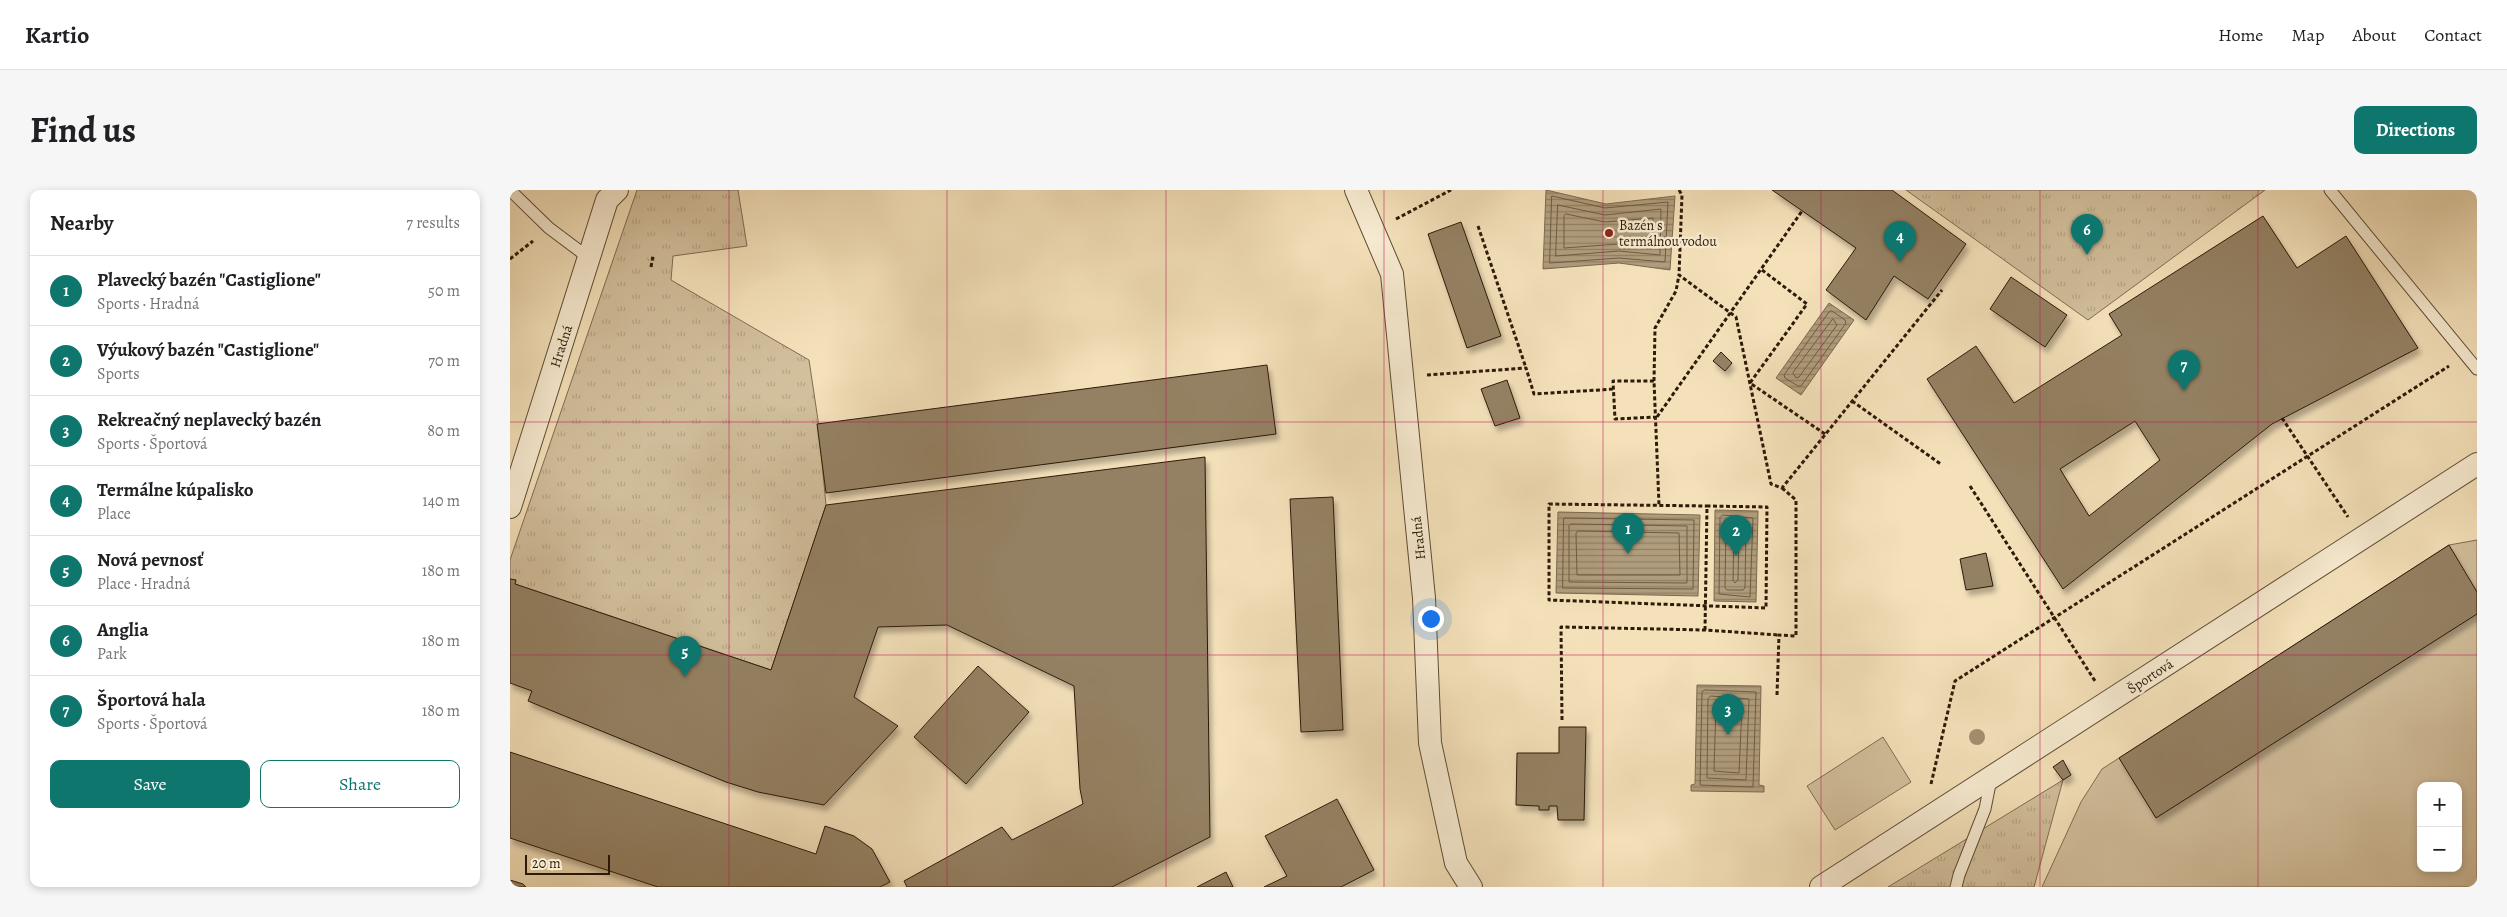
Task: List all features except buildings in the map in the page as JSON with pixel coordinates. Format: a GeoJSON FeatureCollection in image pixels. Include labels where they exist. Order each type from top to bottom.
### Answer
{"type":"FeatureCollection","features":[{"type":"Feature","properties":{"kind":"street","name":"Hradná"},"geometry":{"type":"LineString","coordinates":[[512,492],[607,200],[617,190]]}},
{"type":"Feature","properties":{"kind":"street","name":"Hradná"},"geometry":{"type":"LineString","coordinates":[[1356,190],[1392,274],[1424,598],[1430,743],[1456,863],[1471,887]]}},
{"type":"Feature","properties":{"kind":"street","name":"Športová"},"geometry":{"type":"LineString","coordinates":[[1821,887],[2477,464]]}},
{"type":"Feature","properties":{"kind":"lane"},"geometry":{"type":"LineString","coordinates":[[510,190],[549,228],[589,258]]}},
{"type":"Feature","properties":{"kind":"lane"},"geometry":{"type":"LineString","coordinates":[[2330,190],[2477,369]]}},
{"type":"Feature","properties":{"kind":"lane"},"geometry":{"type":"LineString","coordinates":[[1956,887],[1958,875],[1985,810],[1991,779]]}},
{"type":"Feature","properties":{"kind":"path"},"geometry":{"type":"LineString","coordinates":[[1391,221],[1451,190]]}},
{"type":"Feature","properties":{"kind":"path"},"geometry":{"type":"LineString","coordinates":[[1659,505],[1654,380],[1655,328],[1676,291],[1682,195],[1678,190]]}},
{"type":"Feature","properties":{"kind":"path"},"geometry":{"type":"LineString","coordinates":[[1656,417],[1732,313],[1802,211]]}},
{"type":"Feature","properties":{"kind":"path"},"geometry":{"type":"LineString","coordinates":[[1478,226],[1534,394],[1614,389]]}},
{"type":"Feature","properties":{"kind":"path"},"geometry":{"type":"LineString","coordinates":[[510,259],[549,228]]}},
{"type":"Feature","properties":{"kind":"path"},"geometry":{"type":"LineString","coordinates":[[651,267],[653,256]]}},
{"type":"Feature","properties":{"kind":"path"},"geometry":{"type":"LineString","coordinates":[[1750,383],[1807,304],[1762,270]]}},
{"type":"Feature","properties":{"kind":"path"},"geometry":{"type":"LineString","coordinates":[[1562,720],[1561,627],[1705,630],[1796,636],[1796,500],[1782,488],[1771,484],[1736,317],[1678,274]]}},
{"type":"Feature","properties":{"kind":"path"},"geometry":{"type":"LineString","coordinates":[[1782,488],[1942,290]]}},
{"type":"Feature","properties":{"kind":"path"},"geometry":{"type":"LineString","coordinates":[[1929,792],[1955,681],[2454,363]]}},
{"type":"Feature","properties":{"kind":"path"},"geometry":{"type":"LineString","coordinates":[[1435,374],[1526,368]]}},
{"type":"Feature","properties":{"kind":"path"},"geometry":{"type":"LineString","coordinates":[[1654,380],[1613,381],[1615,419],[1656,417]]}},
{"type":"Feature","properties":{"kind":"path"},"geometry":{"type":"LineString","coordinates":[[1750,383],[1825,434]]}},
{"type":"Feature","properties":{"kind":"path"},"geometry":{"type":"LineString","coordinates":[[1852,401],[1942,465]]}},
{"type":"Feature","properties":{"kind":"path"},"geometry":{"type":"LineString","coordinates":[[2282,418],[2362,538]]}},
{"type":"Feature","properties":{"kind":"path"},"geometry":{"type":"LineString","coordinates":[[1970,486],[2109,703]]}},
{"type":"Feature","properties":{"kind":"path"},"geometry":{"type":"LineString","coordinates":[[1549,504],[1707,506],[1767,507],[1766,608],[1549,600],[1549,504]]}},
{"type":"Feature","properties":{"kind":"path"},"geometry":{"type":"LineString","coordinates":[[1705,630],[1707,506]]}},
{"type":"Feature","properties":{"kind":"path"},"geometry":{"type":"LineString","coordinates":[[1777,695],[1779,636]]}},
{"type":"Feature","properties":{"kind":"green space"},"geometry":{"type":"Polygon","coordinates":[[[637,190],[738,190],[747,246],[673,256],[671,280],[809,360],[818,420],[826,505],[771,670],[515,584],[516,580],[510,579],[510,560],[637,190]]]}},
{"type":"Feature","properties":{"kind":"green space"},"geometry":{"type":"Polygon","coordinates":[[[1906,190],[2265,190],[2088,320],[1906,190]]]}},
{"type":"Feature","properties":{"kind":"green space"},"geometry":{"type":"Polygon","coordinates":[[[2477,540],[2477,887],[2042,887],[2081,802],[2102,769],[2449,545],[2477,540]]]}},
{"type":"Feature","properties":{"kind":"green space"},"geometry":{"type":"Polygon","coordinates":[[[1883,737],[1911,782],[1835,830],[1807,786],[1883,737]]]}},
{"type":"Feature","properties":{"kind":"green space"},"geometry":{"type":"Polygon","coordinates":[[[2063,780],[2034,887],[1888,887],[2063,780]]]}},
{"type":"Feature","properties":{"kind":"water","name":"Bazén s termálnou vodou"},"geometry":{"type":"Polygon","coordinates":[[[1546,190],[1606,204],[1675,196],[1670,270],[1619,263],[1543,269],[1546,190]]]}},
{"type":"Feature","properties":{"kind":"water"},"geometry":{"type":"Polygon","coordinates":[[[1829,303],[1854,320],[1801,395],[1776,378],[1829,303]]]}},
{"type":"Feature","properties":{"kind":"water"},"geometry":{"type":"Polygon","coordinates":[[[1715,510],[1758,511],[1756,602],[1714,601],[1715,510]]]}},
{"type":"Feature","properties":{"kind":"water"},"geometry":{"type":"Polygon","coordinates":[[[1558,512],[1700,515],[1698,596],[1556,593],[1558,512]]]}},
{"type":"Feature","properties":{"kind":"water"},"geometry":{"type":"Polygon","coordinates":[[[1697,685],[1761,686],[1759,785],[1764,786],[1764,792],[1691,791],[1691,785],[1695,784],[1697,685]]]}},
{"type":"Feature","properties":{"kind":"place","name":"Bazén s termálnou vodou"},"geometry":{"type":"Point","coordinates":[1609,233]}},
{"type":"Feature","properties":{"kind":"place","name":"Anglia"},"geometry":{"type":"Point","coordinates":[2087,255]}},
{"type":"Feature","properties":{"kind":"place","name":"Termálne kúpalisko"},"geometry":{"type":"Point","coordinates":[1900,262]}},
{"type":"Feature","properties":{"kind":"place","name":"Športová hala"},"geometry":{"type":"Point","coordinates":[2184,391]}},
{"type":"Feature","properties":{"kind":"place","name":"Plavecký bazén \"Castiglione\""},"geometry":{"type":"Point","coordinates":[1628,554]}},
{"type":"Feature","properties":{"kind":"place","name":"Výukový bazén \"Castiglione\""},"geometry":{"type":"Point","coordinates":[1736,556]}},
{"type":"Feature","properties":{"kind":"place","name":"Nová pevnosť"},"geometry":{"type":"Point","coordinates":[685,677]}},
{"type":"Feature","properties":{"kind":"place","name":"Rekreačný neplavecký bazén"},"geometry":{"type":"Point","coordinates":[1728,735]}}]}
